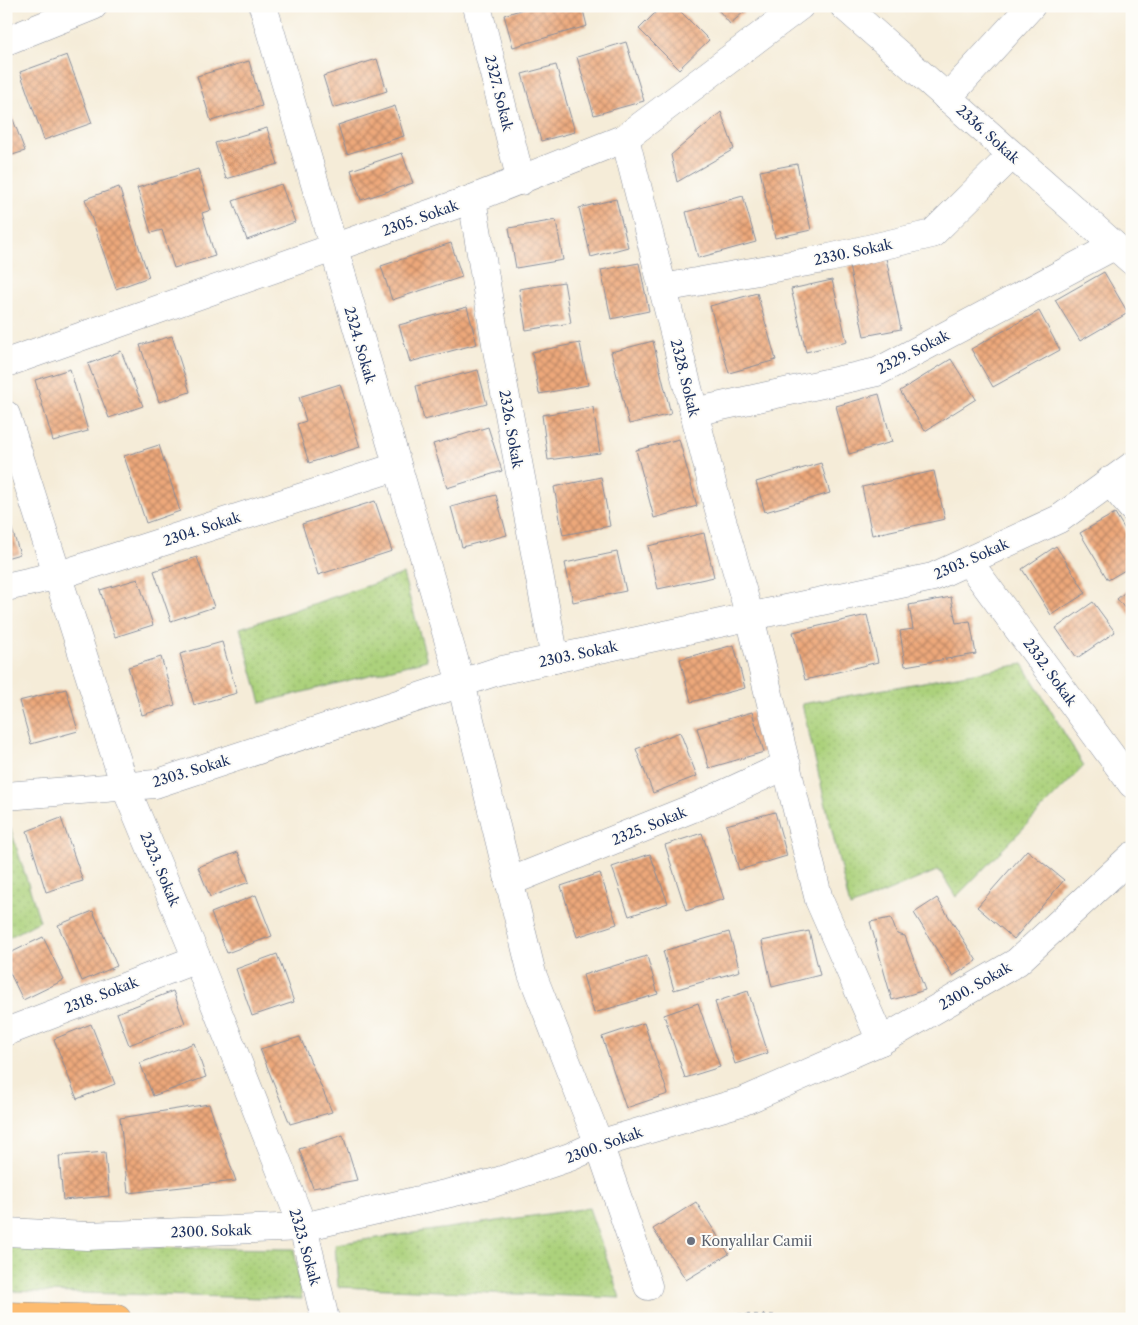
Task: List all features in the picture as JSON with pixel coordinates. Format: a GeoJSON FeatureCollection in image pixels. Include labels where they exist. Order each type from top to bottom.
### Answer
{"type":"FeatureCollection","features":[{"type":"Feature","properties":{"kind":"highway"},"geometry":{"type":"LineString","coordinates":[[6,1316],[117,1319]]}},
{"type":"Feature","properties":{"kind":"street"},"geometry":{"type":"LineString","coordinates":[[6,41],[93,6]]}},
{"type":"Feature","properties":{"kind":"street","name":"2324. Sokak"},"geometry":{"type":"LineString","coordinates":[[263,6],[332,250],[460,683],[532,974],[599,1144],[648,1286]]}},
{"type":"Feature","properties":{"kind":"street","name":"2327. Sokak"},"geometry":{"type":"LineString","coordinates":[[477,6],[521,180]]}},
{"type":"Feature","properties":{"kind":"street","name":"2305. Sokak"},"geometry":{"type":"LineString","coordinates":[[6,363],[332,250],[472,199],[625,138],[800,6]]}},
{"type":"Feature","properties":{"kind":"street","name":"2336. Sokak"},"geometry":{"type":"LineString","coordinates":[[844,6],[1123,254]]}},
{"type":"Feature","properties":{"kind":"street"},"geometry":{"type":"LineString","coordinates":[[947,98],[1031,6]]}},
{"type":"Feature","properties":{"kind":"street","name":"2328. Sokak"},"geometry":{"type":"LineString","coordinates":[[625,138],[716,499],[750,617],[819,900],[881,1041]]}},
{"type":"Feature","properties":{"kind":"street","name":"2330. Sokak"},"geometry":{"type":"LineString","coordinates":[[663,288],[830,258],[932,234],[1012,155]]}},
{"type":"Feature","properties":{"kind":"street","name":"2326. Sokak"},"geometry":{"type":"LineString","coordinates":[[472,199],[497,350],[555,659]]}},
{"type":"Feature","properties":{"kind":"street","name":"2329. Sokak"},"geometry":{"type":"LineString","coordinates":[[694,412],[877,372],[1123,254]]}},
{"type":"Feature","properties":{"kind":"street","name":"2323. Sokak"},"geometry":{"type":"LineString","coordinates":[[6,415],[59,575],[125,786],[197,959],[302,1227],[325,1319]]}},
{"type":"Feature","properties":{"kind":"street","name":"2303. Sokak"},"geometry":{"type":"LineString","coordinates":[[6,796],[155,784],[498,671],[933,577],[1059,519],[1132,466]]}},
{"type":"Feature","properties":{"kind":"street","name":"2304. Sokak"},"geometry":{"type":"LineString","coordinates":[[6,587],[59,575],[396,467]]}},
{"type":"Feature","properties":{"kind":"street"},"geometry":{"type":"LineString","coordinates":[[1109,481],[1132,508]]}},
{"type":"Feature","properties":{"kind":"street","name":"2332. Sokak"},"geometry":{"type":"LineString","coordinates":[[968,561],[1132,784]]}},
{"type":"Feature","properties":{"kind":"street","name":"2325. Sokak"},"geometry":{"type":"LineString","coordinates":[[509,882],[698,806],[787,765]]}},
{"type":"Feature","properties":{"kind":"street","name":"2300. Sokak"},"geometry":{"type":"LineString","coordinates":[[6,1232],[87,1236],[302,1227],[493,1183],[570,1157],[599,1144],[744,1101],[881,1041],[1017,962],[1132,856]]}},
{"type":"Feature","properties":{"kind":"street","name":"2318. Sokak"},"geometry":{"type":"LineString","coordinates":[[6,1032],[197,959]]}},
{"type":"Feature","properties":{"kind":"path"},"geometry":{"type":"LineString","coordinates":[[726,1319],[726,1316],[778,1316]]}},
{"type":"Feature","properties":{"kind":"green space"},"geometry":{"type":"Polygon","coordinates":[[[403,574],[427,660],[261,703],[240,628],[403,574]]]}},
{"type":"Feature","properties":{"kind":"green space"},"geometry":{"type":"Polygon","coordinates":[[[1023,664],[1084,766],[956,897],[939,870],[850,907],[802,704],[1023,664]]]}},
{"type":"Feature","properties":{"kind":"green space"},"geometry":{"type":"Polygon","coordinates":[[[6,821],[8,821],[40,921],[6,939],[6,821]]]}},
{"type":"Feature","properties":{"kind":"green space"},"geometry":{"type":"Polygon","coordinates":[[[589,1208],[620,1298],[338,1287],[335,1244],[589,1208]]]}},
{"type":"Feature","properties":{"kind":"green space"},"geometry":{"type":"Polygon","coordinates":[[[6,1246],[294,1249],[302,1299],[6,1291],[6,1246]]]}},
{"type":"Feature","properties":{"kind":"building"},"geometry":{"type":"Polygon","coordinates":[[[533,6],[582,6],[587,26],[513,47],[504,15],[533,6]]]}},
{"type":"Feature","properties":{"kind":"building"},"geometry":{"type":"Polygon","coordinates":[[[662,6],[675,6],[709,40],[679,69],[639,29],[662,6]]]}},
{"type":"Feature","properties":{"kind":"building"},"geometry":{"type":"Polygon","coordinates":[[[715,6],[751,6],[730,24],[715,6]]]}},
{"type":"Feature","properties":{"kind":"building"},"geometry":{"type":"Polygon","coordinates":[[[626,42],[644,101],[594,115],[577,57],[626,42]]]}},
{"type":"Feature","properties":{"kind":"building"},"geometry":{"type":"Polygon","coordinates":[[[67,55],[92,123],[44,140],[20,72],[67,55]]]}},
{"type":"Feature","properties":{"kind":"building"},"geometry":{"type":"Polygon","coordinates":[[[377,59],[387,91],[333,108],[323,76],[377,59]]]}},
{"type":"Feature","properties":{"kind":"building"},"geometry":{"type":"Polygon","coordinates":[[[249,61],[262,106],[211,121],[197,76],[249,61]]]}},
{"type":"Feature","properties":{"kind":"building"},"geometry":{"type":"Polygon","coordinates":[[[556,65],[575,132],[541,141],[522,74],[556,65]]]}},
{"type":"Feature","properties":{"kind":"building"},"geometry":{"type":"Polygon","coordinates":[[[6,101],[25,151],[6,157],[6,101]]]}},
{"type":"Feature","properties":{"kind":"building"},"geometry":{"type":"Polygon","coordinates":[[[395,106],[404,136],[347,154],[338,125],[395,106]]]}},
{"type":"Feature","properties":{"kind":"building"},"geometry":{"type":"Polygon","coordinates":[[[721,112],[734,149],[677,182],[671,155],[721,112]]]}},
{"type":"Feature","properties":{"kind":"building"},"geometry":{"type":"Polygon","coordinates":[[[267,128],[278,164],[226,179],[215,143],[267,128]]]}},
{"type":"Feature","properties":{"kind":"building"},"geometry":{"type":"Polygon","coordinates":[[[402,153],[413,183],[361,200],[351,170],[402,153]]]}},
{"type":"Feature","properties":{"kind":"building"},"geometry":{"type":"Polygon","coordinates":[[[797,164],[811,230],[775,238],[760,171],[797,164]]]}},
{"type":"Feature","properties":{"kind":"building"},"geometry":{"type":"Polygon","coordinates":[[[198,169],[211,210],[202,213],[215,256],[174,268],[162,230],[151,233],[137,188],[198,169]]]}},
{"type":"Feature","properties":{"kind":"building"},"geometry":{"type":"Polygon","coordinates":[[[281,184],[295,222],[247,240],[233,201],[281,184]]]}},
{"type":"Feature","properties":{"kind":"building"},"geometry":{"type":"Polygon","coordinates":[[[119,187],[149,277],[116,289],[85,199],[119,187]]]}},
{"type":"Feature","properties":{"kind":"building"},"geometry":{"type":"Polygon","coordinates":[[[743,196],[756,242],[698,258],[686,212],[743,196]]]}},
{"type":"Feature","properties":{"kind":"building"},"geometry":{"type":"Polygon","coordinates":[[[616,199],[628,247],[591,257],[579,208],[616,199]]]}},
{"type":"Feature","properties":{"kind":"building"},"geometry":{"type":"Polygon","coordinates":[[[556,220],[563,260],[516,268],[509,228],[556,220]]]}},
{"type":"Feature","properties":{"kind":"building"},"geometry":{"type":"Polygon","coordinates":[[[451,243],[462,277],[392,300],[381,266],[451,243]]]}},
{"type":"Feature","properties":{"kind":"building"},"geometry":{"type":"Polygon","coordinates":[[[886,258],[901,329],[864,336],[849,266],[886,258]]]}},
{"type":"Feature","properties":{"kind":"building"},"geometry":{"type":"Polygon","coordinates":[[[639,263],[649,311],[611,319],[601,270],[639,263]]]}},
{"type":"Feature","properties":{"kind":"building"},"geometry":{"type":"Polygon","coordinates":[[[1104,272],[1128,313],[1080,341],[1055,300],[1104,272]]]}},
{"type":"Feature","properties":{"kind":"building"},"geometry":{"type":"Polygon","coordinates":[[[832,280],[847,342],[806,352],[791,289],[832,280]]]}},
{"type":"Feature","properties":{"kind":"building"},"geometry":{"type":"Polygon","coordinates":[[[564,282],[571,323],[526,330],[519,289],[564,282]]]}},
{"type":"Feature","properties":{"kind":"building"},"geometry":{"type":"Polygon","coordinates":[[[757,293],[776,360],[729,373],[710,306],[757,293]]]}},
{"type":"Feature","properties":{"kind":"building"},"geometry":{"type":"Polygon","coordinates":[[[467,307],[477,344],[410,362],[399,325],[467,307]]]}},
{"type":"Feature","properties":{"kind":"building"},"geometry":{"type":"Polygon","coordinates":[[[1039,311],[1060,350],[993,387],[971,349],[1039,311]]]}},
{"type":"Feature","properties":{"kind":"building"},"geometry":{"type":"Polygon","coordinates":[[[172,336],[190,392],[159,402],[140,345],[172,336]]]}},
{"type":"Feature","properties":{"kind":"building"},"geometry":{"type":"Polygon","coordinates":[[[653,341],[671,414],[629,424],[611,352],[653,341]]]}},
{"type":"Feature","properties":{"kind":"building"},"geometry":{"type":"Polygon","coordinates":[[[580,343],[588,385],[539,394],[532,352],[580,343]]]}},
{"type":"Feature","properties":{"kind":"building"},"geometry":{"type":"Polygon","coordinates":[[[121,351],[143,406],[109,418],[88,364],[121,351]]]}},
{"type":"Feature","properties":{"kind":"building"},"geometry":{"type":"Polygon","coordinates":[[[951,359],[976,399],[925,431],[900,391],[951,359]]]}},
{"type":"Feature","properties":{"kind":"building"},"geometry":{"type":"Polygon","coordinates":[[[70,369],[88,431],[53,441],[35,380],[70,369]]]}},
{"type":"Feature","properties":{"kind":"building"},"geometry":{"type":"Polygon","coordinates":[[[478,370],[487,404],[424,420],[416,386],[478,370]]]}},
{"type":"Feature","properties":{"kind":"building"},"geometry":{"type":"Polygon","coordinates":[[[340,384],[360,447],[309,463],[297,424],[306,421],[299,397],[340,384]]]}},
{"type":"Feature","properties":{"kind":"building"},"geometry":{"type":"Polygon","coordinates":[[[879,394],[892,442],[849,454],[836,406],[879,394]]]}},
{"type":"Feature","properties":{"kind":"building"},"geometry":{"type":"Polygon","coordinates":[[[593,407],[600,453],[548,460],[542,415],[593,407]]]}},
{"type":"Feature","properties":{"kind":"building"},"geometry":{"type":"Polygon","coordinates":[[[488,427],[502,471],[447,488],[433,444],[488,427]]]}},
{"type":"Feature","properties":{"kind":"building"},"geometry":{"type":"Polygon","coordinates":[[[679,439],[697,506],[654,518],[636,450],[679,439]]]}},
{"type":"Feature","properties":{"kind":"building"},"geometry":{"type":"Polygon","coordinates":[[[159,445],[180,511],[146,523],[124,456],[159,445]]]}},
{"type":"Feature","properties":{"kind":"building"},"geometry":{"type":"Polygon","coordinates":[[[821,463],[830,493],[765,512],[756,482],[821,463]]]}},
{"type":"Feature","properties":{"kind":"building"},"geometry":{"type":"Polygon","coordinates":[[[934,471],[945,519],[872,535],[862,487],[934,471]]]}},
{"type":"Feature","properties":{"kind":"building"},"geometry":{"type":"Polygon","coordinates":[[[601,477],[610,526],[563,535],[554,487],[601,477]]]}},
{"type":"Feature","properties":{"kind":"building"},"geometry":{"type":"Polygon","coordinates":[[[496,495],[507,535],[462,547],[451,507],[496,495]]]}},
{"type":"Feature","properties":{"kind":"building"},"geometry":{"type":"Polygon","coordinates":[[[375,501],[392,551],[318,575],[302,524],[375,501]]]}},
{"type":"Feature","properties":{"kind":"building"},"geometry":{"type":"Polygon","coordinates":[[[6,511],[20,554],[6,558],[6,511]]]}},
{"type":"Feature","properties":{"kind":"building"},"geometry":{"type":"Polygon","coordinates":[[[1115,513],[1132,541],[1132,566],[1108,580],[1080,533],[1115,513]]]}},
{"type":"Feature","properties":{"kind":"building"},"geometry":{"type":"Polygon","coordinates":[[[704,533],[714,577],[658,589],[648,546],[704,533]]]}},
{"type":"Feature","properties":{"kind":"building"},"geometry":{"type":"Polygon","coordinates":[[[1056,546],[1086,593],[1051,615],[1022,569],[1056,546]]]}},
{"type":"Feature","properties":{"kind":"building"},"geometry":{"type":"Polygon","coordinates":[[[617,552],[626,591],[573,602],[565,563],[617,552]]]}},
{"type":"Feature","properties":{"kind":"building"},"geometry":{"type":"Polygon","coordinates":[[[197,557],[214,607],[171,621],[154,571],[197,557]]]}},
{"type":"Feature","properties":{"kind":"building"},"geometry":{"type":"Polygon","coordinates":[[[138,579],[153,625],[115,637],[100,590],[138,579]]]}},
{"type":"Feature","properties":{"kind":"building"},"geometry":{"type":"Polygon","coordinates":[[[1132,586],[1132,617],[1117,599],[1132,586]]]}},
{"type":"Feature","properties":{"kind":"building"},"geometry":{"type":"Polygon","coordinates":[[[951,597],[956,623],[970,621],[976,654],[905,666],[900,631],[913,629],[909,605],[951,597]]]}},
{"type":"Feature","properties":{"kind":"building"},"geometry":{"type":"Polygon","coordinates":[[[1093,602],[1115,632],[1077,658],[1056,628],[1093,602]]]}},
{"type":"Feature","properties":{"kind":"building"},"geometry":{"type":"Polygon","coordinates":[[[867,615],[878,662],[805,680],[793,632],[867,615]]]}},
{"type":"Feature","properties":{"kind":"building"},"geometry":{"type":"Polygon","coordinates":[[[222,642],[237,693],[194,705],[180,654],[222,642]]]}},
{"type":"Feature","properties":{"kind":"building"},"geometry":{"type":"Polygon","coordinates":[[[734,645],[745,688],[691,702],[680,659],[734,645]]]}},
{"type":"Feature","properties":{"kind":"building"},"geometry":{"type":"Polygon","coordinates":[[[161,657],[175,705],[142,715],[128,667],[161,657]]]}},
{"type":"Feature","properties":{"kind":"building"},"geometry":{"type":"Polygon","coordinates":[[[66,689],[78,731],[31,744],[19,701],[66,689]]]}},
{"type":"Feature","properties":{"kind":"building"},"geometry":{"type":"Polygon","coordinates":[[[752,712],[764,752],[709,768],[697,728],[752,712]]]}},
{"type":"Feature","properties":{"kind":"building"},"geometry":{"type":"Polygon","coordinates":[[[680,732],[697,776],[653,793],[636,749],[680,732]]]}},
{"type":"Feature","properties":{"kind":"building"},"geometry":{"type":"Polygon","coordinates":[[[775,812],[787,856],[739,870],[726,825],[775,812]]]}},
{"type":"Feature","properties":{"kind":"building"},"geometry":{"type":"Polygon","coordinates":[[[61,818],[83,881],[46,892],[27,831],[61,818]]]}},
{"type":"Feature","properties":{"kind":"building"},"geometry":{"type":"Polygon","coordinates":[[[702,833],[724,899],[686,911],[665,845],[702,833]]]}},
{"type":"Feature","properties":{"kind":"building"},"geometry":{"type":"Polygon","coordinates":[[[1027,850],[1064,880],[1014,939],[977,907],[1027,850]]]}},
{"type":"Feature","properties":{"kind":"building"},"geometry":{"type":"Polygon","coordinates":[[[238,852],[249,882],[210,897],[198,867],[238,852]]]}},
{"type":"Feature","properties":{"kind":"building"},"geometry":{"type":"Polygon","coordinates":[[[650,854],[668,903],[629,916],[612,867],[650,854]]]}},
{"type":"Feature","properties":{"kind":"building"},"geometry":{"type":"Polygon","coordinates":[[[600,873],[617,924],[577,937],[561,886],[600,873]]]}},
{"type":"Feature","properties":{"kind":"building"},"geometry":{"type":"Polygon","coordinates":[[[256,895],[272,936],[227,953],[211,913],[256,895]]]}},
{"type":"Feature","properties":{"kind":"building"},"geometry":{"type":"Polygon","coordinates":[[[937,898],[977,961],[953,976],[914,913],[937,898]]]}},
{"type":"Feature","properties":{"kind":"building"},"geometry":{"type":"Polygon","coordinates":[[[93,911],[117,966],[82,981],[58,925],[93,911]]]}},
{"type":"Feature","properties":{"kind":"building"},"geometry":{"type":"Polygon","coordinates":[[[891,918],[897,934],[905,936],[925,990],[892,1000],[870,922],[891,918]]]}},
{"type":"Feature","properties":{"kind":"building"},"geometry":{"type":"Polygon","coordinates":[[[809,931],[820,975],[772,987],[762,941],[809,931]]]}},
{"type":"Feature","properties":{"kind":"building"},"geometry":{"type":"Polygon","coordinates":[[[729,932],[740,971],[674,990],[663,951],[729,932]]]}},
{"type":"Feature","properties":{"kind":"building"},"geometry":{"type":"Polygon","coordinates":[[[43,937],[64,980],[23,1000],[6,965],[6,955],[43,937]]]}},
{"type":"Feature","properties":{"kind":"building"},"geometry":{"type":"Polygon","coordinates":[[[277,954],[294,1002],[252,1016],[236,969],[277,954]]]}},
{"type":"Feature","properties":{"kind":"building"},"geometry":{"type":"Polygon","coordinates":[[[647,956],[658,994],[594,1013],[583,975],[647,956]]]}},
{"type":"Feature","properties":{"kind":"building"},"geometry":{"type":"Polygon","coordinates":[[[173,991],[185,1023],[129,1045],[117,1013],[173,991]]]}},
{"type":"Feature","properties":{"kind":"building"},"geometry":{"type":"Polygon","coordinates":[[[748,991],[768,1053],[735,1064],[715,1002],[748,991]]]}},
{"type":"Feature","properties":{"kind":"building"},"geometry":{"type":"Polygon","coordinates":[[[698,1003],[720,1067],[685,1078],[664,1015],[698,1003]]]}},
{"type":"Feature","properties":{"kind":"building"},"geometry":{"type":"Polygon","coordinates":[[[644,1023],[668,1094],[626,1108],[602,1037],[644,1023]]]}},
{"type":"Feature","properties":{"kind":"building"},"geometry":{"type":"Polygon","coordinates":[[[91,1024],[115,1084],[77,1099],[54,1039],[91,1024]]]}},
{"type":"Feature","properties":{"kind":"building"},"geometry":{"type":"Polygon","coordinates":[[[300,1037],[332,1112],[290,1124],[260,1049],[300,1037]]]}},
{"type":"Feature","properties":{"kind":"building"},"geometry":{"type":"Polygon","coordinates":[[[194,1043],[206,1077],[153,1096],[140,1063],[194,1043]]]}},
{"type":"Feature","properties":{"kind":"building"},"geometry":{"type":"Polygon","coordinates":[[[209,1104],[236,1181],[128,1193],[120,1118],[209,1104]]]}},
{"type":"Feature","properties":{"kind":"building"},"geometry":{"type":"Polygon","coordinates":[[[343,1135],[357,1180],[313,1188],[299,1149],[343,1135]]]}},
{"type":"Feature","properties":{"kind":"building"},"geometry":{"type":"Polygon","coordinates":[[[105,1152],[109,1196],[63,1200],[59,1156],[105,1152]]]}},
{"type":"Feature","properties":{"kind":"building","name":"Konyalılar Camii"},"geometry":{"type":"Polygon","coordinates":[[[696,1202],[729,1254],[686,1280],[653,1229],[696,1202]]]}},
{"type":"Feature","properties":{"kind":"place","name":"Konyalılar Camii"},"geometry":{"type":"Point","coordinates":[691,1241]}}]}
